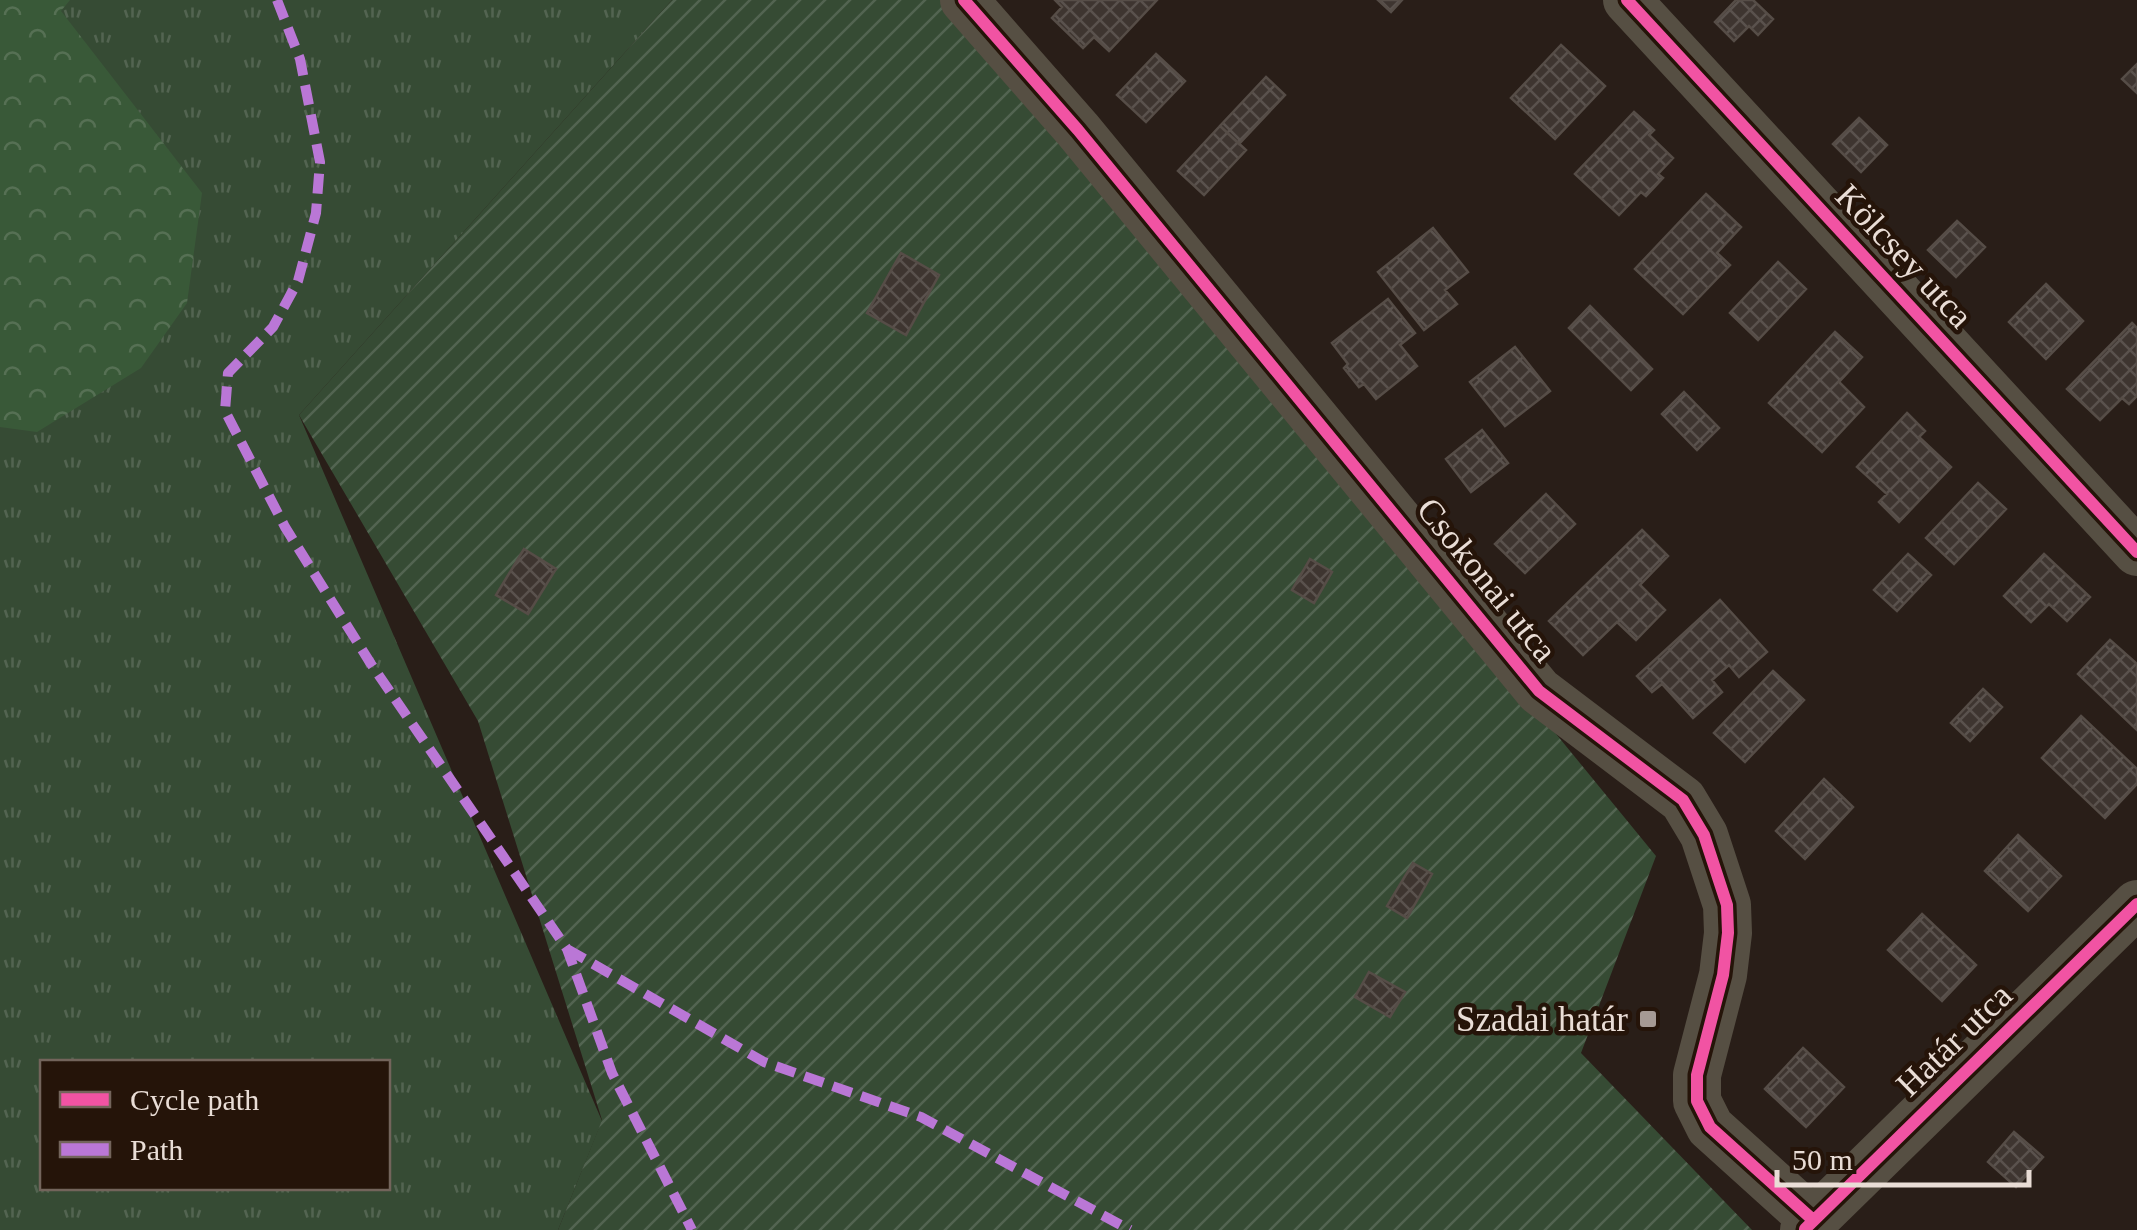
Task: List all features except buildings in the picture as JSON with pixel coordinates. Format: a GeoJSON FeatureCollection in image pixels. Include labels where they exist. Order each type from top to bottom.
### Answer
{"type":"FeatureCollection","features":[{"type":"Feature","properties":{"kind":"street","name":"Csokonai utca"},"geometry":{"type":"LineString","coordinates":[[964,0],[1090,145],[1539,691],[1683,800],[1704,835],[1727,905],[1723,975],[1697,1075],[1697,1101],[1710,1127],[1808,1224]]}},
{"type":"Feature","properties":{"kind":"street","name":"Kölcsey utca"},"geometry":{"type":"LineString","coordinates":[[1628,0],[2137,552]]}},
{"type":"Feature","properties":{"kind":"street","name":"Határ utca"},"geometry":{"type":"LineString","coordinates":[[1808,1224],[2137,904]]}},
{"type":"Feature","properties":{"kind":"green space"},"geometry":{"type":"Polygon","coordinates":[[[0,0],[672,0],[299,415],[602,1121],[558,1230],[0,1230],[0,0]]]}},
{"type":"Feature","properties":{"kind":"green space"},"geometry":{"type":"Polygon","coordinates":[[[0,0],[70,0],[61,11],[202,193],[187,303],[141,368],[37,432],[0,427],[0,0]]]}},
{"type":"Feature","properties":{"kind":"green space"},"geometry":{"type":"Polygon","coordinates":[[[672,0],[955,0],[1656,856],[1581,1053],[1752,1230],[558,1230],[602,1120],[478,721],[299,415],[672,0]]]}},
{"type":"Feature","properties":{"kind":"marked path"},"geometry":{"type":"LineString","coordinates":[[277,0],[300,59],[320,162],[316,213],[298,281],[273,327],[228,373],[225,411],[285,527],[371,664],[567,949],[612,1073],[692,1230]]}},
{"type":"Feature","properties":{"kind":"marked path"},"geometry":{"type":"LineString","coordinates":[[567,949],[764,1062],[921,1117],[1130,1230]]}},
{"type":"Feature","properties":{"kind":"cycle path"},"geometry":{"type":"LineString","coordinates":[[964,0],[1078,130],[1539,691],[1683,800],[1704,835],[1727,905],[1723,975],[1697,1075],[1697,1101],[1710,1127],[1812,1219]]}},
{"type":"Feature","properties":{"kind":"cycle path"},"geometry":{"type":"LineString","coordinates":[[1627,0],[2137,552]]}},
{"type":"Feature","properties":{"kind":"cycle path"},"geometry":{"type":"LineString","coordinates":[[1805,1229],[2137,904]]}},
{"type":"Feature","properties":{"kind":"place","name":"Szadai határ"},"geometry":{"type":"Point","coordinates":[1648,1019]}}]}
